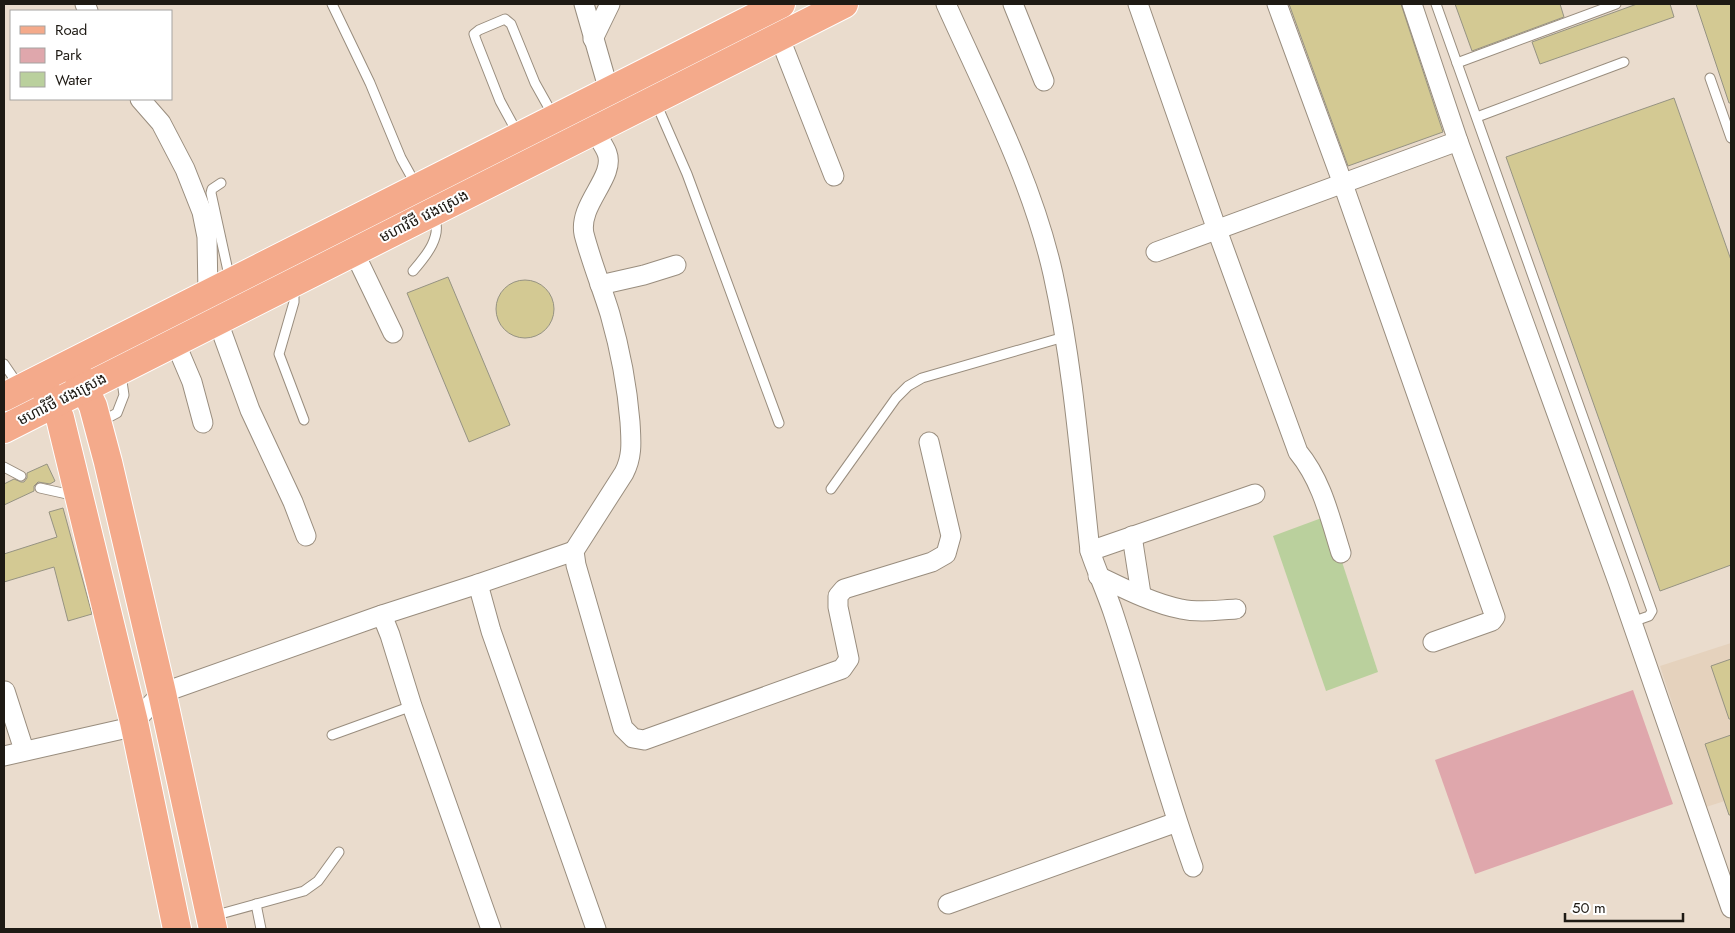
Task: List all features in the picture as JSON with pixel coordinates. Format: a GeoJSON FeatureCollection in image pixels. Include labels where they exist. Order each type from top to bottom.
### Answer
{"type":"FeatureCollection","features":[{"type":"Feature","properties":{"kind":"main road","name":"មហាវិថី វេងស្រេង"},"geometry":{"type":"LineString","coordinates":[[4,429],[432,212],[562,131],[609,91],[781,4]]}},
{"type":"Feature","properties":{"kind":"main road","name":"មហាវិថី វេងស្រេង"},"geometry":{"type":"LineString","coordinates":[[22,388],[519,137],[562,131],[594,130],[844,4]]}},
{"type":"Feature","properties":{"kind":"main road"},"geometry":{"type":"LineString","coordinates":[[72,363],[93,406],[98,423],[162,692],[212,923]]}},
{"type":"Feature","properties":{"kind":"main road"},"geometry":{"type":"LineString","coordinates":[[22,388],[53,404],[60,418],[134,722],[177,929]]}},
{"type":"Feature","properties":{"kind":"street"},"geometry":{"type":"LineString","coordinates":[[584,4],[609,91]]}},
{"type":"Feature","properties":{"kind":"street"},"geometry":{"type":"LineString","coordinates":[[593,39],[610,4]]}},
{"type":"Feature","properties":{"kind":"street"},"geometry":{"type":"LineString","coordinates":[[946,4],[1010,146],[1034,210],[1053,273],[1071,374],[1090,551],[1112,610],[1177,822],[1193,867]]}},
{"type":"Feature","properties":{"kind":"street"},"geometry":{"type":"LineString","coordinates":[[1014,4],[1044,80]]}},
{"type":"Feature","properties":{"kind":"street"},"geometry":{"type":"LineString","coordinates":[[1138,4],[1217,230],[1298,452],[1314,473],[1341,552]]}},
{"type":"Feature","properties":{"kind":"street"},"geometry":{"type":"LineString","coordinates":[[1277,4],[1343,184],[1495,617],[1492,621],[1433,642]]}},
{"type":"Feature","properties":{"kind":"street"},"geometry":{"type":"LineString","coordinates":[[1412,4],[1458,141],[1632,622],[1731,908]]}},
{"type":"Feature","properties":{"kind":"street"},"geometry":{"type":"LineString","coordinates":[[779,36],[834,176]]}},
{"type":"Feature","properties":{"kind":"street"},"geometry":{"type":"LineString","coordinates":[[141,100],[161,123],[185,169],[202,212],[219,289],[217,321],[250,410],[293,502],[306,536]]}},
{"type":"Feature","properties":{"kind":"street"},"geometry":{"type":"LineString","coordinates":[[4,756],[123,729],[134,722],[162,692],[382,614],[574,551],[624,473],[630,462],[632,450],[628,392],[610,316],[584,233],[584,217],[608,166],[608,154],[594,130]]}},
{"type":"Feature","properties":{"kind":"street"},"geometry":{"type":"LineString","coordinates":[[1156,252],[1458,141]]}},
{"type":"Feature","properties":{"kind":"street"},"geometry":{"type":"LineString","coordinates":[[354,252],[393,333]]}},
{"type":"Feature","properties":{"kind":"street"},"geometry":{"type":"LineString","coordinates":[[600,285],[629,279],[676,265]]}},
{"type":"Feature","properties":{"kind":"street"},"geometry":{"type":"LineString","coordinates":[[164,316],[192,382],[204,423]]}},
{"type":"Feature","properties":{"kind":"street"},"geometry":{"type":"LineString","coordinates":[[574,551],[576,565],[624,728],[633,738],[644,740],[842,669],[849,659],[838,607],[838,596],[844,589],[932,562],[946,554],[951,536],[929,442]]}},
{"type":"Feature","properties":{"kind":"street"},"geometry":{"type":"LineString","coordinates":[[1090,551],[1255,494]]}},
{"type":"Feature","properties":{"kind":"street"},"geometry":{"type":"LineString","coordinates":[[1132,536],[1140,594]]}},
{"type":"Feature","properties":{"kind":"street"},"geometry":{"type":"LineString","coordinates":[[1098,576],[1158,603],[1182,610],[1236,609]]}},
{"type":"Feature","properties":{"kind":"street"},"geometry":{"type":"LineString","coordinates":[[478,584],[491,631],[596,929]]}},
{"type":"Feature","properties":{"kind":"street"},"geometry":{"type":"LineString","coordinates":[[382,614],[412,706],[491,929]]}},
{"type":"Feature","properties":{"kind":"street"},"geometry":{"type":"LineString","coordinates":[[5,691],[24,750]]}},
{"type":"Feature","properties":{"kind":"street"},"geometry":{"type":"LineString","coordinates":[[948,904],[1177,822]]}},
{"type":"Feature","properties":{"kind":"lane"},"geometry":{"type":"LineString","coordinates":[[332,4],[370,83],[401,158],[418,188]]}},
{"type":"Feature","properties":{"kind":"lane"},"geometry":{"type":"LineString","coordinates":[[1436,4],[1652,611],[1649,616],[1632,622]]}},
{"type":"Feature","properties":{"kind":"lane"},"geometry":{"type":"LineString","coordinates":[[1458,63],[1616,4]]}},
{"type":"Feature","properties":{"kind":"lane"},"geometry":{"type":"LineString","coordinates":[[519,137],[500,101],[474,34],[505,19],[511,24],[535,83],[562,131]]}},
{"type":"Feature","properties":{"kind":"lane"},"geometry":{"type":"LineString","coordinates":[[1477,117],[1624,62]]}},
{"type":"Feature","properties":{"kind":"lane"},"geometry":{"type":"LineString","coordinates":[[1710,78],[1731,138]]}},
{"type":"Feature","properties":{"kind":"lane"},"geometry":{"type":"LineString","coordinates":[[654,99],[687,174],[779,423]]}},
{"type":"Feature","properties":{"kind":"lane"},"geometry":{"type":"LineString","coordinates":[[219,289],[210,193],[212,189],[221,183]]}},
{"type":"Feature","properties":{"kind":"lane"},"geometry":{"type":"LineString","coordinates":[[413,271],[432,248],[437,222],[432,212]]}},
{"type":"Feature","properties":{"kind":"lane"},"geometry":{"type":"LineString","coordinates":[[295,282],[294,302],[279,354],[304,420]]}},
{"type":"Feature","properties":{"kind":"lane"},"geometry":{"type":"LineString","coordinates":[[831,489],[896,398],[908,386],[922,378],[1064,337]]}},
{"type":"Feature","properties":{"kind":"lane"},"geometry":{"type":"LineString","coordinates":[[4,364],[22,388]]}},
{"type":"Feature","properties":{"kind":"lane"},"geometry":{"type":"LineString","coordinates":[[98,423],[117,413],[124,395],[120,370]]}},
{"type":"Feature","properties":{"kind":"lane"},"geometry":{"type":"LineString","coordinates":[[4,466],[21,476]]}},
{"type":"Feature","properties":{"kind":"lane"},"geometry":{"type":"LineString","coordinates":[[40,488],[79,496]]}},
{"type":"Feature","properties":{"kind":"lane"},"geometry":{"type":"LineString","coordinates":[[332,735],[412,706]]}},
{"type":"Feature","properties":{"kind":"lane"},"geometry":{"type":"LineString","coordinates":[[212,923],[256,904],[304,891],[318,880],[339,852]]}},
{"type":"Feature","properties":{"kind":"lane"},"geometry":{"type":"LineString","coordinates":[[256,904],[261,929]]}},
{"type":"Feature","properties":{"kind":"shaded area"},"geometry":{"type":"Polygon","coordinates":[[[1731,643],[1731,799],[1706,807],[1660,666],[1731,643]]]}},
{"type":"Feature","properties":{"kind":"green space"},"geometry":{"type":"Polygon","coordinates":[[[1633,690],[1673,804],[1475,874],[1435,760],[1633,690]]]}},
{"type":"Feature","properties":{"kind":"water"},"geometry":{"type":"Polygon","coordinates":[[[1327,516],[1378,672],[1326,691],[1273,536],[1327,516]]]}},
{"type":"Feature","properties":{"kind":"building"},"geometry":{"type":"Polygon","coordinates":[[[1289,4],[1401,4],[1443,132],[1348,166],[1289,4]]]}},
{"type":"Feature","properties":{"kind":"building"},"geometry":{"type":"Polygon","coordinates":[[[1455,4],[1560,4],[1564,17],[1472,51],[1455,4]]]}},
{"type":"Feature","properties":{"kind":"building"},"geometry":{"type":"Polygon","coordinates":[[[1637,4],[1670,4],[1674,17],[1540,64],[1532,42],[1637,4]]]}},
{"type":"Feature","properties":{"kind":"building"},"geometry":{"type":"Polygon","coordinates":[[[1696,4],[1731,4],[1731,103],[1729,103],[1696,4]]]}},
{"type":"Feature","properties":{"kind":"building"},"geometry":{"type":"Polygon","coordinates":[[[1674,98],[1731,260],[1731,565],[1660,591],[1506,157],[1674,98]]]}},
{"type":"Feature","properties":{"kind":"building"},"geometry":{"type":"Polygon","coordinates":[[[448,277],[510,425],[469,442],[407,293],[448,277]]]}},
{"type":"Feature","properties":{"kind":"building"},"geometry":{"type":"Polygon","coordinates":[[[519,280],[531,280],[546,288],[554,303],[554,315],[546,330],[531,338],[519,338],[504,330],[496,315],[496,303],[504,288],[519,280]]]}},
{"type":"Feature","properties":{"kind":"building"},"geometry":{"type":"Polygon","coordinates":[[[47,464],[55,481],[50,484],[38,482],[34,486],[34,491],[4,505],[4,484],[14,479],[24,482],[27,478],[27,473],[47,464]]]}},
{"type":"Feature","properties":{"kind":"building"},"geometry":{"type":"Polygon","coordinates":[[[63,508],[92,614],[68,621],[54,567],[4,582],[4,554],[57,537],[49,512],[63,508]]]}},
{"type":"Feature","properties":{"kind":"building"},"geometry":{"type":"Polygon","coordinates":[[[1731,659],[1731,719],[1729,719],[1711,666],[1731,659]]]}},
{"type":"Feature","properties":{"kind":"building"},"geometry":{"type":"Polygon","coordinates":[[[1731,735],[1731,815],[1729,815],[1705,744],[1731,735]]]}}]}
